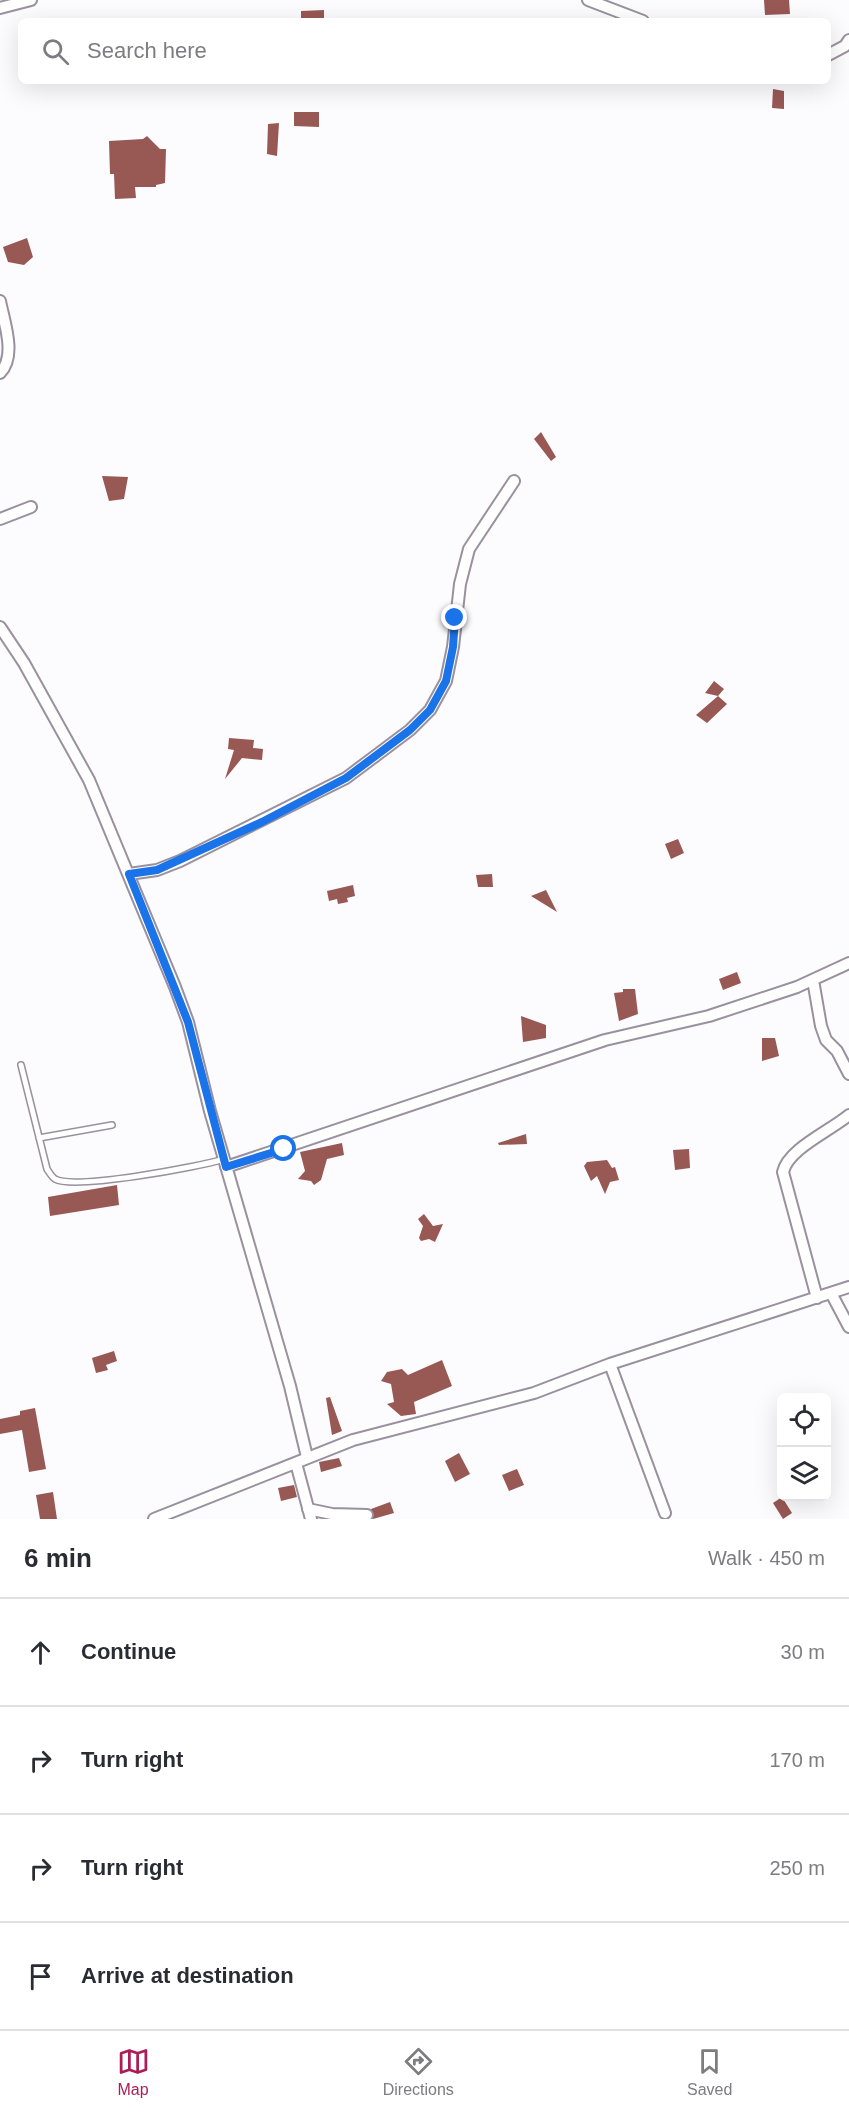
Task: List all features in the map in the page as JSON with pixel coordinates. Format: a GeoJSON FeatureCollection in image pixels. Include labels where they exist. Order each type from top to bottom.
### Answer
{"type":"FeatureCollection","features":[{"type":"Feature","properties":{"kind":"street"},"geometry":{"type":"LineString","coordinates":[[0,8],[31,0]]}},
{"type":"Feature","properties":{"kind":"street"},"geometry":{"type":"LineString","coordinates":[[588,0],[635,18]]}},
{"type":"Feature","properties":{"kind":"street"},"geometry":{"type":"LineString","coordinates":[[831,53],[845,46],[849,40]]}},
{"type":"Feature","properties":{"kind":"street"},"geometry":{"type":"LineString","coordinates":[[0,301],[8,355],[6,367],[0,373]]}},
{"type":"Feature","properties":{"kind":"street"},"geometry":{"type":"LineString","coordinates":[[129,874],[157,870],[180,861],[346,778],[410,730],[430,710],[446,681],[453,647],[460,584],[469,549],[514,481]]}},
{"type":"Feature","properties":{"kind":"street"},"geometry":{"type":"LineString","coordinates":[[0,519],[32,507]]}},
{"type":"Feature","properties":{"kind":"street"},"geometry":{"type":"LineString","coordinates":[[0,627],[35,681],[89,780],[188,1022],[225,1163],[290,1386],[307,1457]]}},
{"type":"Feature","properties":{"kind":"street"},"geometry":{"type":"LineString","coordinates":[[225,1163],[605,1040],[709,1016],[813,980],[849,963]]}},
{"type":"Feature","properties":{"kind":"street"},"geometry":{"type":"LineString","coordinates":[[813,980],[821,1026],[826,1040],[837,1051],[849,1074]]}},
{"type":"Feature","properties":{"kind":"street"},"geometry":{"type":"LineString","coordinates":[[817,1298],[783,1172],[785,1162],[796,1152],[849,1115]]}},
{"type":"Feature","properties":{"kind":"street"},"geometry":{"type":"LineString","coordinates":[[154,1519],[307,1457],[375,1434],[534,1393],[610,1364],[849,1287]]}},
{"type":"Feature","properties":{"kind":"street"},"geometry":{"type":"LineString","coordinates":[[831,1293],[849,1327]]}},
{"type":"Feature","properties":{"kind":"street"},"geometry":{"type":"LineString","coordinates":[[610,1364],[665,1513]]}},
{"type":"Feature","properties":{"kind":"street"},"geometry":{"type":"LineString","coordinates":[[296,1463],[309,1514],[368,1515]]}},
{"type":"Feature","properties":{"kind":"lane"},"geometry":{"type":"LineString","coordinates":[[21,1065],[47,1169],[54,1179],[63,1182],[151,1175],[225,1163]]}},
{"type":"Feature","properties":{"kind":"lane"},"geometry":{"type":"LineString","coordinates":[[39,1138],[112,1125]]}},
{"type":"Feature","properties":{"kind":"building"},"geometry":{"type":"Polygon","coordinates":[[[764,0],[789,0],[790,14],[765,15],[764,0]]]}},
{"type":"Feature","properties":{"kind":"building"},"geometry":{"type":"Polygon","coordinates":[[[324,10],[324,18],[301,18],[301,11],[324,10]]]}},
{"type":"Feature","properties":{"kind":"building"},"geometry":{"type":"Polygon","coordinates":[[[773,89],[784,91],[784,109],[772,108],[773,89]]]}},
{"type":"Feature","properties":{"kind":"building"},"geometry":{"type":"Polygon","coordinates":[[[294,112],[319,112],[319,127],[294,126],[294,112]]]}},
{"type":"Feature","properties":{"kind":"building"},"geometry":{"type":"Polygon","coordinates":[[[279,123],[277,156],[267,154],[268,124],[279,123]]]}},
{"type":"Feature","properties":{"kind":"building"},"geometry":{"type":"Polygon","coordinates":[[[147,136],[160,149],[166,149],[165,183],[156,185],[156,187],[135,187],[136,198],[115,199],[114,174],[110,174],[109,141],[143,139],[147,136]]]}},
{"type":"Feature","properties":{"kind":"building"},"geometry":{"type":"Polygon","coordinates":[[[27,238],[33,257],[24,265],[8,262],[3,247],[27,238]]]}},
{"type":"Feature","properties":{"kind":"building"},"geometry":{"type":"Polygon","coordinates":[[[541,432],[556,457],[551,461],[534,439],[541,432]]]}},
{"type":"Feature","properties":{"kind":"building"},"geometry":{"type":"Polygon","coordinates":[[[102,476],[128,477],[124,499],[109,501],[102,476]]]}},
{"type":"Feature","properties":{"kind":"building"},"geometry":{"type":"Polygon","coordinates":[[[714,681],[724,689],[718,696],[705,693],[714,681]]]}},
{"type":"Feature","properties":{"kind":"building"},"geometry":{"type":"Polygon","coordinates":[[[718,696],[727,704],[707,723],[696,715],[718,696]]]}},
{"type":"Feature","properties":{"kind":"building"},"geometry":{"type":"Polygon","coordinates":[[[229,738],[254,740],[253,748],[263,749],[262,760],[242,758],[225,779],[234,750],[228,749],[229,738]]]}},
{"type":"Feature","properties":{"kind":"building"},"geometry":{"type":"Polygon","coordinates":[[[678,839],[684,853],[671,859],[665,844],[678,839]]]}},
{"type":"Feature","properties":{"kind":"building"},"geometry":{"type":"Polygon","coordinates":[[[492,874],[493,887],[478,887],[476,875],[492,874]]]}},
{"type":"Feature","properties":{"kind":"building"},"geometry":{"type":"Polygon","coordinates":[[[353,885],[355,896],[347,898],[348,902],[338,904],[337,899],[329,901],[327,891],[353,885]]]}},
{"type":"Feature","properties":{"kind":"building"},"geometry":{"type":"Polygon","coordinates":[[[546,890],[557,912],[531,896],[546,890]]]}},
{"type":"Feature","properties":{"kind":"building"},"geometry":{"type":"Polygon","coordinates":[[[737,972],[741,983],[723,990],[719,979],[737,972]]]}},
{"type":"Feature","properties":{"kind":"building"},"geometry":{"type":"Polygon","coordinates":[[[623,989],[635,989],[638,1014],[619,1021],[614,993],[623,992],[623,989]]]}},
{"type":"Feature","properties":{"kind":"building"},"geometry":{"type":"Polygon","coordinates":[[[521,1016],[546,1025],[546,1038],[523,1042],[521,1016]]]}},
{"type":"Feature","properties":{"kind":"building"},"geometry":{"type":"Polygon","coordinates":[[[762,1038],[775,1038],[779,1056],[762,1061],[762,1038]]]}},
{"type":"Feature","properties":{"kind":"building"},"geometry":{"type":"Polygon","coordinates":[[[526,1134],[527,1144],[499,1145],[498,1143],[526,1134]]]}},
{"type":"Feature","properties":{"kind":"building"},"geometry":{"type":"Polygon","coordinates":[[[342,1143],[344,1155],[327,1159],[321,1180],[314,1185],[311,1181],[298,1179],[305,1171],[300,1152],[342,1143]]]}},
{"type":"Feature","properties":{"kind":"building"},"geometry":{"type":"Polygon","coordinates":[[[689,1149],[690,1168],[675,1170],[673,1150],[689,1149]]]}},
{"type":"Feature","properties":{"kind":"building"},"geometry":{"type":"Polygon","coordinates":[[[607,1160],[612,1168],[615,1167],[619,1180],[610,1182],[605,1194],[597,1176],[591,1181],[584,1166],[587,1162],[607,1160]]]}},
{"type":"Feature","properties":{"kind":"building"},"geometry":{"type":"Polygon","coordinates":[[[117,1185],[119,1205],[50,1216],[48,1197],[117,1185]]]}},
{"type":"Feature","properties":{"kind":"building"},"geometry":{"type":"Polygon","coordinates":[[[424,1214],[433,1226],[443,1224],[435,1242],[429,1239],[421,1241],[419,1238],[423,1226],[418,1219],[424,1214]]]}},
{"type":"Feature","properties":{"kind":"building"},"geometry":{"type":"Polygon","coordinates":[[[114,1351],[117,1361],[106,1365],[108,1370],[96,1373],[92,1358],[114,1351]]]}},
{"type":"Feature","properties":{"kind":"building"},"geometry":{"type":"Polygon","coordinates":[[[442,1360],[452,1386],[414,1402],[416,1414],[401,1416],[387,1404],[394,1402],[391,1384],[381,1381],[387,1372],[402,1369],[408,1375],[442,1360]]]}},
{"type":"Feature","properties":{"kind":"building"},"geometry":{"type":"Polygon","coordinates":[[[330,1397],[342,1431],[332,1435],[326,1398],[330,1397]]]}},
{"type":"Feature","properties":{"kind":"building"},"geometry":{"type":"Polygon","coordinates":[[[35,1408],[46,1469],[29,1472],[22,1430],[0,1434],[0,1419],[20,1415],[20,1411],[35,1408]]]}},
{"type":"Feature","properties":{"kind":"building"},"geometry":{"type":"Polygon","coordinates":[[[459,1453],[470,1474],[455,1482],[445,1461],[459,1453]]]}},
{"type":"Feature","properties":{"kind":"building"},"geometry":{"type":"Polygon","coordinates":[[[339,1458],[342,1466],[321,1472],[319,1462],[339,1458]]]}},
{"type":"Feature","properties":{"kind":"building"},"geometry":{"type":"Polygon","coordinates":[[[517,1469],[524,1485],[509,1491],[502,1475],[517,1469]]]}},
{"type":"Feature","properties":{"kind":"building"},"geometry":{"type":"Polygon","coordinates":[[[294,1485],[297,1497],[281,1501],[278,1488],[294,1485]]]}},
{"type":"Feature","properties":{"kind":"building"},"geometry":{"type":"Polygon","coordinates":[[[53,1492],[57,1519],[40,1519],[36,1495],[53,1492]]]}},
{"type":"Feature","properties":{"kind":"building"},"geometry":{"type":"Polygon","coordinates":[[[777,1500],[784,1501],[792,1513],[783,1519],[773,1503],[777,1500]]]}},
{"type":"Feature","properties":{"kind":"building"},"geometry":{"type":"Polygon","coordinates":[[[390,1502],[394,1513],[373,1519],[371,1509],[390,1502]]]}},
{"type":"Feature","properties":{"kind":"route"},"geometry":{"type":"LineString","coordinates":[[284,1149],[226,1167],[188,1022],[129,874],[157,870],[262,822],[302,799],[346,778],[410,730],[430,710],[446,681],[453,647],[455,618]]}}]}
